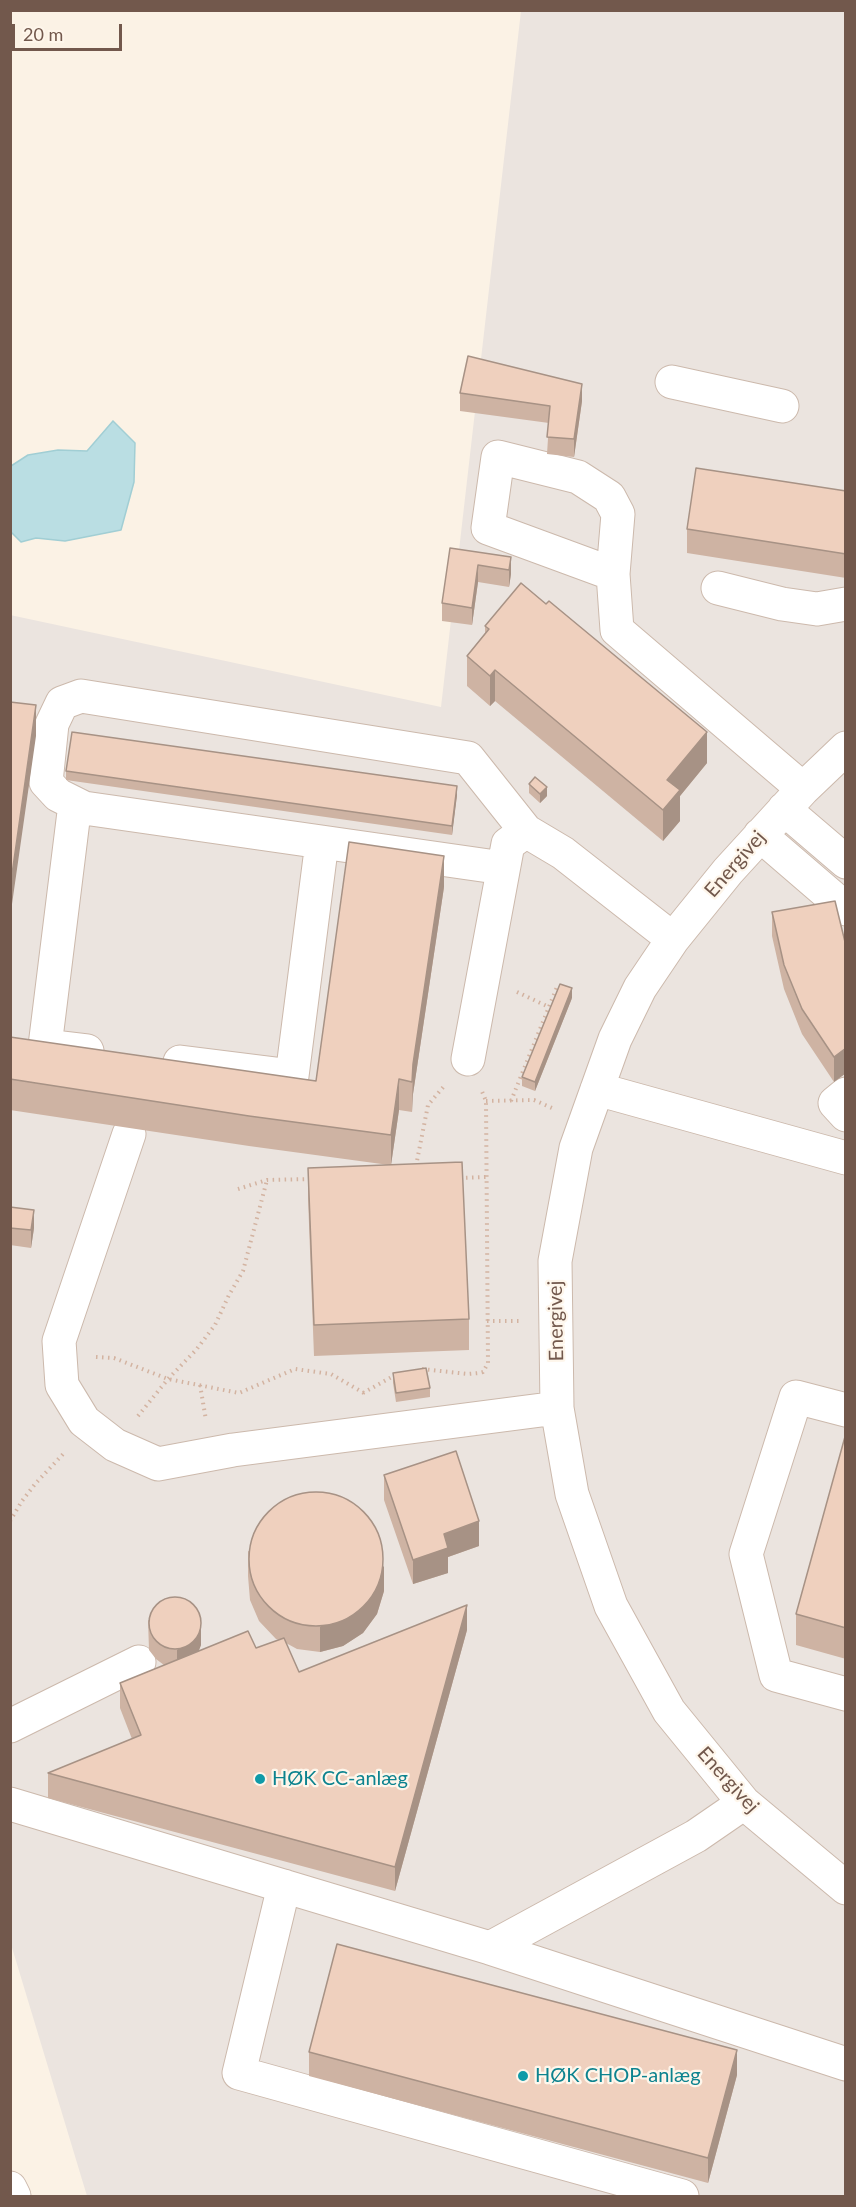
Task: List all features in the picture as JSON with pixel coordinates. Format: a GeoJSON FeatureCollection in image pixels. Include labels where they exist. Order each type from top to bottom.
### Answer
{"type":"FeatureCollection","features":[{"type":"Feature","properties":{"kind":"street"},"geometry":{"type":"LineString","coordinates":[[672,382],[782,406]]}},
{"type":"Feature","properties":{"kind":"street"},"geometry":{"type":"LineString","coordinates":[[613,574],[617,630],[793,799],[846,862]]}},
{"type":"Feature","properties":{"kind":"street"},"geometry":{"type":"LineString","coordinates":[[718,588],[782,604],[817,609],[846,603]]}},
{"type":"Feature","properties":{"kind":"street"},"geometry":{"type":"LineString","coordinates":[[503,868],[84,808],[58,795],[46,782],[52,723],[62,703],[81,696],[468,758],[526,831],[563,853],[673,939]]}},
{"type":"Feature","properties":{"kind":"street","name":"Energivej"},"geometry":{"type":"LineString","coordinates":[[846,748],[793,799],[728,871],[673,939],[640,988],[615,1039],[576,1148],[555,1261],[556,1408],[572,1494],[611,1606],[669,1711],[744,1803],[846,1888]]}},
{"type":"Feature","properties":{"kind":"street"},"geometry":{"type":"LineString","coordinates":[[75,804],[45,1046],[116,1054]]}},
{"type":"Feature","properties":{"kind":"street"},"geometry":{"type":"LineString","coordinates":[[468,1059],[508,844],[526,831]]}},
{"type":"Feature","properties":{"kind":"street"},"geometry":{"type":"LineString","coordinates":[[760,835],[846,909]]}},
{"type":"Feature","properties":{"kind":"street"},"geometry":{"type":"LineString","coordinates":[[151,1059],[292,1076],[322,842]]}},
{"type":"Feature","properties":{"kind":"street"},"geometry":{"type":"LineString","coordinates":[[597,1089],[846,1158]]}},
{"type":"Feature","properties":{"kind":"street"},"geometry":{"type":"LineString","coordinates":[[846,1094],[835,1103],[846,1115]]}},
{"type":"Feature","properties":{"kind":"street"},"geometry":{"type":"LineString","coordinates":[[129,1134],[59,1341],[62,1385],[84,1421],[115,1445],[158,1464],[233,1450],[556,1408]]}},
{"type":"Feature","properties":{"kind":"street"},"geometry":{"type":"LineString","coordinates":[[846,1410],[796,1397],[746,1554],[776,1675],[846,1694]]}},
{"type":"Feature","properties":{"kind":"street"},"geometry":{"type":"LineString","coordinates":[[10,1726],[139,1662]]}},
{"type":"Feature","properties":{"kind":"street"},"geometry":{"type":"LineString","coordinates":[[490,1948],[696,1836],[744,1803]]}},
{"type":"Feature","properties":{"kind":"street"},"geometry":{"type":"LineString","coordinates":[[10,1804],[490,1948],[846,2064]]}},
{"type":"Feature","properties":{"kind":"street"},"geometry":{"type":"LineString","coordinates":[[284,1886],[239,2073],[682,2196]]}},
{"type":"Feature","properties":{"kind":"street"},"geometry":{"type":"LineString","coordinates":[[10,2188],[14,2196]]}},
{"type":"Feature","properties":{"kind":"path"},"geometry":{"type":"LineString","coordinates":[[511,1101],[557,987]]}},
{"type":"Feature","properties":{"kind":"path"},"geometry":{"type":"LineString","coordinates":[[415,1371],[424,1369],[466,1374],[479,1373],[483,1372],[488,1363],[486,1101],[468,1059],[428,1105],[416,1168]]}},
{"type":"Feature","properties":{"kind":"path"},"geometry":{"type":"LineString","coordinates":[[486,1101],[534,1100],[586,1121]]}},
{"type":"Feature","properties":{"kind":"path"},"geometry":{"type":"LineString","coordinates":[[455,1178],[486,1178]]}},
{"type":"Feature","properties":{"kind":"path"},"geometry":{"type":"LineString","coordinates":[[238,1190],[267,1180],[312,1179]]}},
{"type":"Feature","properties":{"kind":"path"},"geometry":{"type":"LineString","coordinates":[[115,1445],[168,1379],[209,1335],[243,1271],[267,1180]]}},
{"type":"Feature","properties":{"kind":"path"},"geometry":{"type":"LineString","coordinates":[[487,1322],[521,1321]]}},
{"type":"Feature","properties":{"kind":"path"},"geometry":{"type":"LineString","coordinates":[[60,1355],[114,1358],[168,1379],[239,1393],[295,1369],[331,1374],[363,1393],[377,1431]]}},
{"type":"Feature","properties":{"kind":"path"},"geometry":{"type":"LineString","coordinates":[[363,1393],[397,1374],[406,1372]]}},
{"type":"Feature","properties":{"kind":"path"},"geometry":{"type":"LineString","coordinates":[[479,1373],[482,1379]]}},
{"type":"Feature","properties":{"kind":"path"},"geometry":{"type":"LineString","coordinates":[[10,1521],[35,1484],[90,1425]]}},
{"type":"Feature","properties":{"kind":"shaded area"},"geometry":{"type":"Polygon","coordinates":[[[521,11],[845,11],[845,2196],[87,2196],[10,1941],[10,615],[441,707],[521,11]]]}},
{"type":"Feature","properties":{"kind":"water"},"geometry":{"type":"Polygon","coordinates":[[[113,421],[135,443],[134,482],[121,530],[65,541],[36,538],[21,542],[11,532],[11,466],[28,455],[58,450],[87,451],[113,421]]]}},
{"type":"Feature","properties":{"kind":"building"},"geometry":{"type":"Polygon","coordinates":[[[468,356],[582,384],[574,439],[547,437],[550,406],[460,393],[468,356]]]}},
{"type":"Feature","properties":{"kind":"building"},"geometry":{"type":"Polygon","coordinates":[[[696,468],[846,491],[846,554],[687,529],[696,468]]]}},
{"type":"Feature","properties":{"kind":"building"},"geometry":{"type":"Polygon","coordinates":[[[450,548],[511,557],[509,570],[478,565],[472,608],[442,603],[450,548]]]}},
{"type":"Feature","properties":{"kind":"building"},"geometry":{"type":"Polygon","coordinates":[[[521,583],[546,604],[549,601],[707,732],[667,780],[680,790],[663,810],[495,670],[490,676],[467,656],[489,629],[485,626],[521,583]]]}},
{"type":"Feature","properties":{"kind":"building"},"geometry":{"type":"Polygon","coordinates":[[[10,702],[36,705],[10,888],[10,702]]]}},
{"type":"Feature","properties":{"kind":"building"},"geometry":{"type":"Polygon","coordinates":[[[72,732],[457,786],[452,826],[66,771],[72,732]]]}},
{"type":"Feature","properties":{"kind":"building"},"geometry":{"type":"Polygon","coordinates":[[[535,777],[547,787],[540,794],[529,784],[535,777]]]}},
{"type":"Feature","properties":{"kind":"building"},"geometry":{"type":"Polygon","coordinates":[[[349,842],[444,856],[412,1082],[399,1079],[391,1135],[249,1116],[10,1079],[10,1037],[316,1081],[349,842]]]}},
{"type":"Feature","properties":{"kind":"building"},"geometry":{"type":"Polygon","coordinates":[[[835,901],[846,946],[846,1048],[834,1057],[802,1009],[784,965],[772,912],[835,901]]]}},
{"type":"Feature","properties":{"kind":"building"},"geometry":{"type":"Polygon","coordinates":[[[560,984],[572,988],[535,1082],[522,1077],[560,984]]]}},
{"type":"Feature","properties":{"kind":"building"},"geometry":{"type":"Polygon","coordinates":[[[462,1162],[469,1319],[314,1325],[308,1168],[462,1162]]]}},
{"type":"Feature","properties":{"kind":"building"},"geometry":{"type":"Polygon","coordinates":[[[10,1207],[34,1210],[31,1230],[10,1228],[10,1207]]]}},
{"type":"Feature","properties":{"kind":"building"},"geometry":{"type":"Polygon","coordinates":[[[426,1368],[430,1388],[396,1393],[393,1373],[426,1368]]]}},
{"type":"Feature","properties":{"kind":"building"},"geometry":{"type":"Polygon","coordinates":[[[846,1433],[846,1628],[796,1614],[846,1433]]]}},
{"type":"Feature","properties":{"kind":"building"},"geometry":{"type":"Polygon","coordinates":[[[456,1451],[479,1521],[444,1534],[448,1548],[413,1560],[384,1475],[456,1451]]]}},
{"type":"Feature","properties":{"kind":"building"},"geometry":{"type":"Polygon","coordinates":[[[316,1492],[342,1497],[364,1511],[378,1533],[383,1559],[378,1585],[364,1607],[342,1621],[316,1626],[290,1621],[268,1607],[254,1585],[249,1559],[254,1533],[268,1511],[290,1497],[316,1492]]]}},
{"type":"Feature","properties":{"kind":"building"},"geometry":{"type":"Polygon","coordinates":[[[170,1597],[180,1597],[189,1601],[197,1609],[201,1623],[197,1637],[189,1645],[180,1649],[170,1649],[161,1645],[153,1637],[149,1628],[149,1618],[153,1609],[161,1601],[170,1597]]]}},
{"type":"Feature","properties":{"kind":"building","name":"HØK CC-anlæg"},"geometry":{"type":"Polygon","coordinates":[[[467,1605],[395,1867],[48,1773],[141,1735],[120,1683],[248,1631],[256,1648],[284,1638],[299,1672],[467,1605]]]}},
{"type":"Feature","properties":{"kind":"building","name":"HØK CHOP-anlæg"},"geometry":{"type":"Polygon","coordinates":[[[337,1944],[737,2050],[708,2158],[309,2052],[337,1944]]]}},
{"type":"Feature","properties":{"kind":"place","name":"HØK CC-anlæg"},"geometry":{"type":"Point","coordinates":[260,1779]}},
{"type":"Feature","properties":{"kind":"place","name":"HØK CHOP-anlæg"},"geometry":{"type":"Point","coordinates":[523,2076]}}]}
